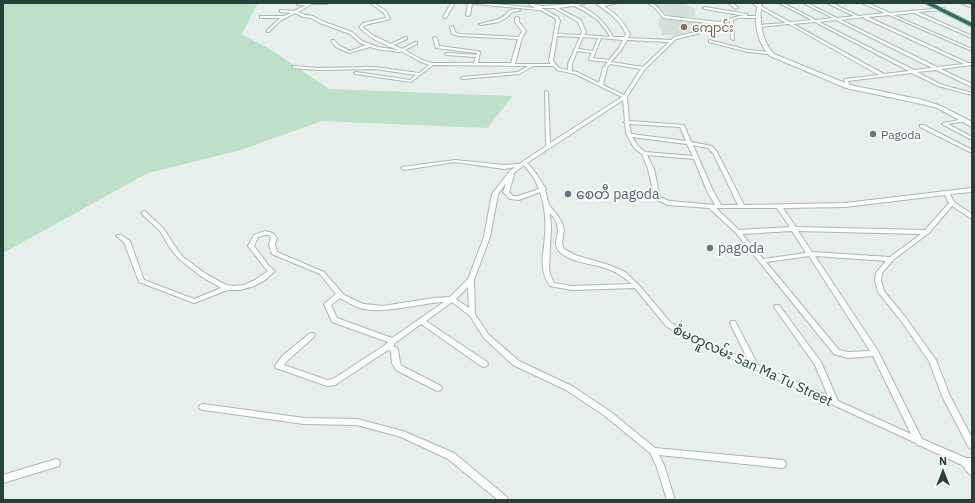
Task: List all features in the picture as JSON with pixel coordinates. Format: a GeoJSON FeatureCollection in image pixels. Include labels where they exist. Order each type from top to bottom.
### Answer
{"type":"FeatureCollection","features":[{"type":"Feature","properties":{"kind":"highway"},"geometry":{"type":"LineString","coordinates":[[927,3],[972,24]]}},
{"type":"Feature","properties":{"kind":"highway"},"geometry":{"type":"LineString","coordinates":[[932,3],[941,9]]}},
{"type":"Feature","properties":{"kind":"street"},"geometry":{"type":"LineString","coordinates":[[261,17],[283,17],[312,3]]}},
{"type":"Feature","properties":{"kind":"street"},"geometry":{"type":"LineString","coordinates":[[298,4],[324,3],[321,10]]}},
{"type":"Feature","properties":{"kind":"street"},"geometry":{"type":"LineString","coordinates":[[372,3],[385,12],[388,19],[364,24],[361,27],[373,39],[403,51],[418,61],[432,64],[555,65]]}},
{"type":"Feature","properties":{"kind":"street"},"geometry":{"type":"LineString","coordinates":[[445,18],[453,3]]}},
{"type":"Feature","properties":{"kind":"street"},"geometry":{"type":"LineString","coordinates":[[468,15],[470,3]]}},
{"type":"Feature","properties":{"kind":"street"},"geometry":{"type":"LineString","coordinates":[[475,3],[524,8],[555,7],[585,3]]}},
{"type":"Feature","properties":{"kind":"street"},"geometry":{"type":"LineString","coordinates":[[529,3],[556,17],[558,21],[551,60],[558,69],[570,71],[625,97],[627,101],[626,122],[636,148],[644,153],[696,158]]}},
{"type":"Feature","properties":{"kind":"street"},"geometry":{"type":"LineString","coordinates":[[599,4],[616,3]]}},
{"type":"Feature","properties":{"kind":"street"},"geometry":{"type":"LineString","coordinates":[[650,3],[664,16],[720,23]]}},
{"type":"Feature","properties":{"kind":"street"},"geometry":{"type":"LineString","coordinates":[[731,3],[736,8]]}},
{"type":"Feature","properties":{"kind":"street"},"geometry":{"type":"LineString","coordinates":[[753,3],[759,4],[883,75]]}},
{"type":"Feature","properties":{"kind":"street"},"geometry":{"type":"LineString","coordinates":[[781,3],[939,86],[972,94]]}},
{"type":"Feature","properties":{"kind":"street"},"geometry":{"type":"LineString","coordinates":[[806,3],[816,3]]}},
{"type":"Feature","properties":{"kind":"street"},"geometry":{"type":"LineString","coordinates":[[806,3],[972,86]]}},
{"type":"Feature","properties":{"kind":"street"},"geometry":{"type":"LineString","coordinates":[[829,3],[856,16]]}},
{"type":"Feature","properties":{"kind":"street"},"geometry":{"type":"LineString","coordinates":[[864,3],[972,50]]}},
{"type":"Feature","properties":{"kind":"street"},"geometry":{"type":"LineString","coordinates":[[962,3],[972,7]]}},
{"type":"Feature","properties":{"kind":"street"},"geometry":{"type":"LineString","coordinates":[[599,4],[615,14],[625,26],[628,34],[605,68],[601,85]]}},
{"type":"Feature","properties":{"kind":"street"},"geometry":{"type":"LineString","coordinates":[[759,4],[762,40],[764,48],[768,52]]}},
{"type":"Feature","properties":{"kind":"street"},"geometry":{"type":"LineString","coordinates":[[575,5],[596,15],[604,22],[612,38]]}},
{"type":"Feature","properties":{"kind":"street"},"geometry":{"type":"LineString","coordinates":[[555,7],[580,21],[584,32],[570,64],[570,71]]}},
{"type":"Feature","properties":{"kind":"street"},"geometry":{"type":"LineString","coordinates":[[481,24],[499,21],[504,19],[511,11],[524,8]]}},
{"type":"Feature","properties":{"kind":"street"},"geometry":{"type":"LineString","coordinates":[[705,8],[759,17]]}},
{"type":"Feature","properties":{"kind":"street"},"geometry":{"type":"LineString","coordinates":[[760,26],[941,9]]}},
{"type":"Feature","properties":{"kind":"street"},"geometry":{"type":"LineString","coordinates":[[281,11],[296,12],[304,16],[316,18],[321,22],[350,33],[361,42],[389,51],[403,51],[416,43]]}},
{"type":"Feature","properties":{"kind":"street"},"geometry":{"type":"LineString","coordinates":[[913,11],[972,37]]}},
{"type":"Feature","properties":{"kind":"street"},"geometry":{"type":"LineString","coordinates":[[864,16],[970,65]]}},
{"type":"Feature","properties":{"kind":"street"},"geometry":{"type":"LineString","coordinates":[[268,31],[283,17]]}},
{"type":"Feature","properties":{"kind":"street"},"geometry":{"type":"LineString","coordinates":[[472,314],[471,280],[487,237],[495,194],[510,173],[625,97],[644,68],[671,41],[680,36],[704,31],[720,23],[731,20],[759,17]]}},
{"type":"Feature","properties":{"kind":"street"},"geometry":{"type":"LineString","coordinates":[[513,65],[520,38],[524,31],[517,22],[517,18]]}},
{"type":"Feature","properties":{"kind":"street"},"geometry":{"type":"LineString","coordinates":[[731,20],[733,39]]}},
{"type":"Feature","properties":{"kind":"street"},"geometry":{"type":"LineString","coordinates":[[452,27],[453,32],[459,35],[520,38]]}},
{"type":"Feature","properties":{"kind":"street"},"geometry":{"type":"LineString","coordinates":[[556,35],[671,41]]}},
{"type":"Feature","properties":{"kind":"street"},"geometry":{"type":"LineString","coordinates":[[390,46],[406,38]]}},
{"type":"Feature","properties":{"kind":"street"},"geometry":{"type":"LineString","coordinates":[[435,38],[437,47],[476,51],[478,53],[475,65]]}},
{"type":"Feature","properties":{"kind":"street"},"geometry":{"type":"LineString","coordinates":[[600,38],[591,59],[644,68]]}},
{"type":"Feature","properties":{"kind":"street"},"geometry":{"type":"LineString","coordinates":[[333,41],[337,46],[350,52],[371,45]]}},
{"type":"Feature","properties":{"kind":"street"},"geometry":{"type":"LineString","coordinates":[[710,41],[748,51],[768,52],[848,87],[911,98],[939,107],[972,124]]}},
{"type":"Feature","properties":{"kind":"street"},"geometry":{"type":"LineString","coordinates":[[576,50],[594,52]]}},
{"type":"Feature","properties":{"kind":"street"},"geometry":{"type":"LineString","coordinates":[[446,54],[477,56]]}},
{"type":"Feature","properties":{"kind":"street"},"geometry":{"type":"LineString","coordinates":[[356,73],[409,82],[432,64]]}},
{"type":"Feature","properties":{"kind":"street"},"geometry":{"type":"LineString","coordinates":[[463,78],[518,73],[532,65]]}},
{"type":"Feature","properties":{"kind":"street"},"geometry":{"type":"LineString","coordinates":[[848,87],[846,80],[910,71],[970,65]]}},
{"type":"Feature","properties":{"kind":"street"},"geometry":{"type":"LineString","coordinates":[[294,67],[317,69],[375,68],[419,74]]}},
{"type":"Feature","properties":{"kind":"street"},"geometry":{"type":"LineString","coordinates":[[956,90],[972,98]]}},
{"type":"Feature","properties":{"kind":"street"},"geometry":{"type":"LineString","coordinates":[[546,92],[548,147]]}},
{"type":"Feature","properties":{"kind":"street"},"geometry":{"type":"LineString","coordinates":[[964,120],[944,124],[972,139]]}},
{"type":"Feature","properties":{"kind":"street"},"geometry":{"type":"LineString","coordinates":[[626,122],[682,126],[710,191],[719,207]]}},
{"type":"Feature","properties":{"kind":"street"},"geometry":{"type":"LineString","coordinates":[[922,126],[972,152]]}},
{"type":"Feature","properties":{"kind":"street"},"geometry":{"type":"LineString","coordinates":[[630,135],[710,147],[715,153],[742,207]]}},
{"type":"Feature","properties":{"kind":"street"},"geometry":{"type":"LineString","coordinates":[[644,153],[651,169],[657,198],[668,203],[719,207],[866,203],[972,190]]}},
{"type":"Feature","properties":{"kind":"street"},"geometry":{"type":"LineString","coordinates":[[404,168],[455,161],[504,167],[522,164],[531,169],[543,189],[547,206],[547,279],[552,285],[572,288],[637,286]]}},
{"type":"Feature","properties":{"kind":"street"},"geometry":{"type":"LineString","coordinates":[[510,173],[511,178],[506,192],[512,198],[519,198],[543,189]]}},
{"type":"Feature","properties":{"kind":"street"},"geometry":{"type":"LineString","coordinates":[[947,193],[952,203],[972,218]]}},
{"type":"Feature","properties":{"kind":"street"},"geometry":{"type":"LineString","coordinates":[[952,203],[927,232],[891,259],[879,273],[878,280],[881,292],[904,320],[932,360],[946,396],[972,446]]}},
{"type":"Feature","properties":{"kind":"street","name":"စံမတူလမ်း San Ma Tu Street"},"geometry":{"type":"LineString","coordinates":[[547,206],[558,220],[561,230],[559,243],[562,250],[569,255],[612,267],[627,276],[668,324],[684,334],[920,443],[969,462]]}},
{"type":"Feature","properties":{"kind":"street"},"geometry":{"type":"LineString","coordinates":[[710,206],[738,232],[837,352],[848,355],[875,353]]}},
{"type":"Feature","properties":{"kind":"street"},"geometry":{"type":"LineString","coordinates":[[779,206],[875,353],[920,443]]}},
{"type":"Feature","properties":{"kind":"street"},"geometry":{"type":"LineString","coordinates":[[144,213],[161,228],[180,258],[201,273],[227,288]]}},
{"type":"Feature","properties":{"kind":"street"},"geometry":{"type":"LineString","coordinates":[[738,232],[794,229],[927,232]]}},
{"type":"Feature","properties":{"kind":"street"},"geometry":{"type":"LineString","coordinates":[[119,236],[127,241],[140,280],[194,301],[227,288],[240,288],[266,277],[272,271],[267,267],[251,246],[256,236],[265,233],[271,234],[274,238],[272,245],[274,253],[322,273],[340,295],[362,306],[383,308],[407,306],[434,300],[452,299],[472,314],[486,336],[516,363],[569,388],[608,414],[653,451],[660,465],[671,500]]}},
{"type":"Feature","properties":{"kind":"street"},"geometry":{"type":"LineString","coordinates":[[761,261],[811,254],[891,259]]}},
{"type":"Feature","properties":{"kind":"street"},"geometry":{"type":"LineString","coordinates":[[312,334],[285,358],[279,366],[327,383],[335,382],[388,347],[393,341],[452,299],[471,280]]}},
{"type":"Feature","properties":{"kind":"street"},"geometry":{"type":"LineString","coordinates":[[340,295],[328,304],[334,320],[393,341]]}},
{"type":"Feature","properties":{"kind":"street"},"geometry":{"type":"LineString","coordinates":[[777,307],[818,364],[835,403]]}},
{"type":"Feature","properties":{"kind":"street"},"geometry":{"type":"LineString","coordinates":[[421,321],[484,364]]}},
{"type":"Feature","properties":{"kind":"street"},"geometry":{"type":"LineString","coordinates":[[733,323],[756,368]]}},
{"type":"Feature","properties":{"kind":"street"},"geometry":{"type":"LineString","coordinates":[[388,347],[394,350],[396,363],[399,368],[438,388]]}},
{"type":"Feature","properties":{"kind":"street"},"geometry":{"type":"LineString","coordinates":[[203,407],[304,422],[357,422],[403,434],[451,456],[504,500]]}},
{"type":"Feature","properties":{"kind":"street"},"geometry":{"type":"LineString","coordinates":[[653,451],[782,464]]}},
{"type":"Feature","properties":{"kind":"street"},"geometry":{"type":"LineString","coordinates":[[969,462],[972,471]]}},
{"type":"Feature","properties":{"kind":"street"},"geometry":{"type":"LineString","coordinates":[[3,479],[56,463]]}},
{"type":"Feature","properties":{"kind":"shaded area","name":"ကျောင်း"},"geometry":{"type":"Polygon","coordinates":[[[653,3],[684,3],[689,7],[695,8],[696,17],[670,16],[653,3]]]}},
{"type":"Feature","properties":{"kind":"shaded area","name":"ကျောင်း"},"geometry":{"type":"Polygon","coordinates":[[[659,18],[688,19],[717,24],[703,29],[674,35],[663,35],[658,24],[659,18]]]}},
{"type":"Feature","properties":{"kind":"green space"},"geometry":{"type":"Polygon","coordinates":[[[3,3],[258,3],[242,34],[273,51],[329,89],[513,96],[487,128],[322,121],[241,150],[148,173],[3,253],[3,3]]]}},
{"type":"Feature","properties":{"kind":"place","name":"ကျောင်း"},"geometry":{"type":"Point","coordinates":[684,27]}},
{"type":"Feature","properties":{"kind":"place","name":"Pagoda"},"geometry":{"type":"Point","coordinates":[873,134]}},
{"type":"Feature","properties":{"kind":"place","name":"စေတီ pagoda"},"geometry":{"type":"Point","coordinates":[568,194]}},
{"type":"Feature","properties":{"kind":"place","name":"pagoda"},"geometry":{"type":"Point","coordinates":[710,248]}}]}
